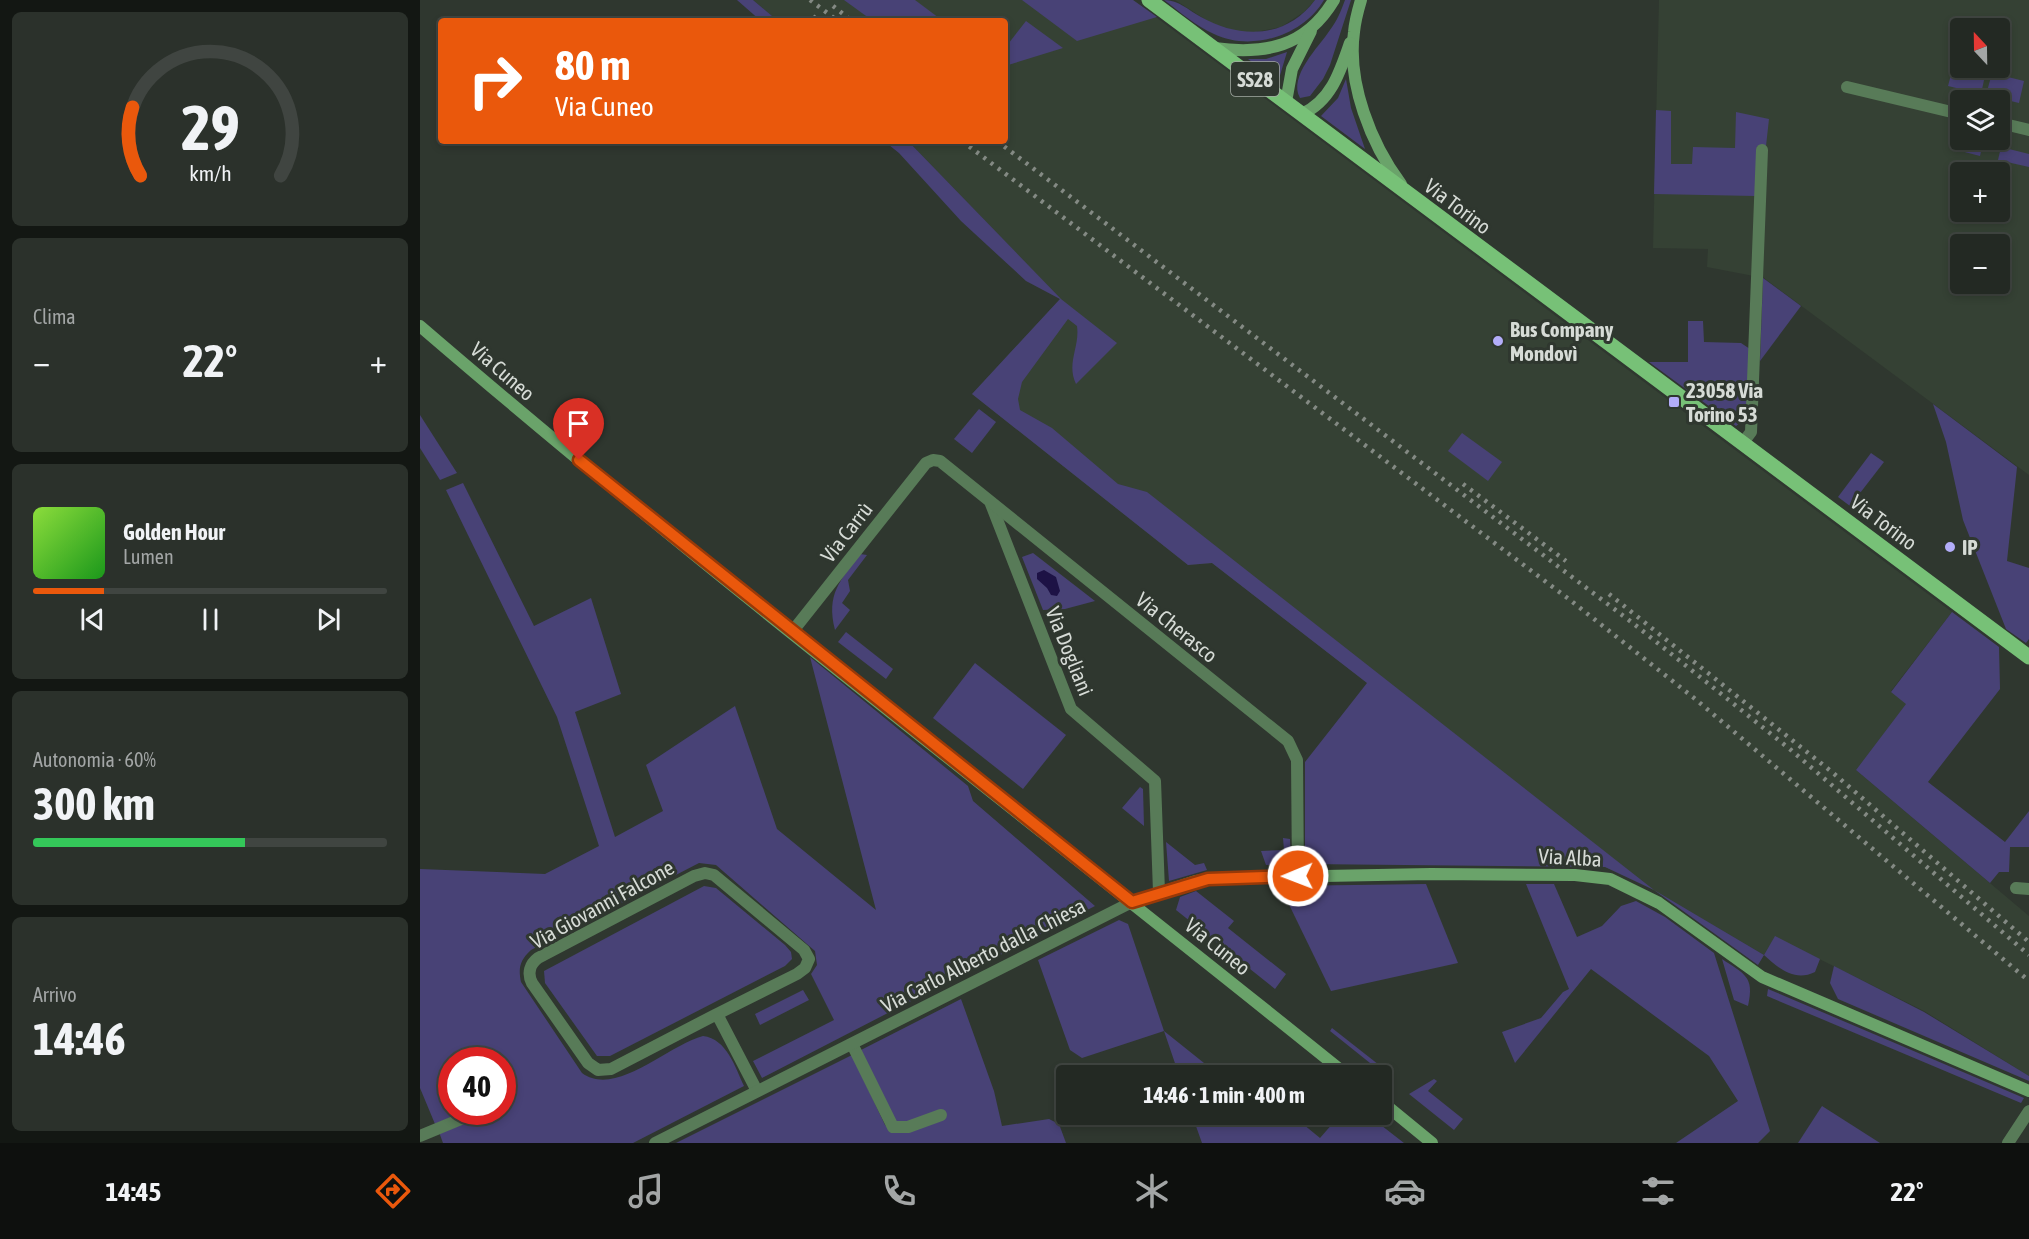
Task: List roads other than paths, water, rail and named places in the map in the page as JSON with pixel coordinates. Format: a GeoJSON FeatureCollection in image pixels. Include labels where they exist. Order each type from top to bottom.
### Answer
{"type":"FeatureCollection","features":[{"type":"Feature","properties":{"kind":"main road","name":"Via Torino"},"geometry":{"type":"LineString","coordinates":[[1149,0],[2029,657]]}},
{"type":"Feature","properties":{"kind":"street"},"geometry":{"type":"LineString","coordinates":[[1286,102],[1292,69],[1315,25],[1334,0]]}},
{"type":"Feature","properties":{"kind":"street"},"geometry":{"type":"LineString","coordinates":[[1302,114],[1317,105],[1329,92],[1353,32],[1361,0]]}},
{"type":"Feature","properties":{"kind":"street"},"geometry":{"type":"LineString","coordinates":[[1214,48],[1248,52],[1273,48],[1305,33],[1315,25]]}},
{"type":"Feature","properties":{"kind":"street"},"geometry":{"type":"LineString","coordinates":[[1353,32],[1355,74],[1374,137],[1391,171],[1411,197]]}},
{"type":"Feature","properties":{"kind":"street"},"geometry":{"type":"LineString","coordinates":[[1847,87],[1950,112]]}},
{"type":"Feature","properties":{"kind":"street"},"geometry":{"type":"LineString","coordinates":[[2010,125],[2029,130]]}},
{"type":"Feature","properties":{"kind":"street"},"geometry":{"type":"LineString","coordinates":[[1742,444],[1751,432],[1762,150]]}},
{"type":"Feature","properties":{"kind":"street","name":"Via Cuneo"},"geometry":{"type":"LineString","coordinates":[[420,326],[533,423],[1334,1065]]}},
{"type":"Feature","properties":{"kind":"street","name":"Via Carrù"},"geometry":{"type":"LineString","coordinates":[[792,632],[926,463],[933,460]]}},
{"type":"Feature","properties":{"kind":"street","name":"Via Cherasco"},"geometry":{"type":"LineString","coordinates":[[933,460],[940,461],[1288,741],[1297,760],[1298,876]]}},
{"type":"Feature","properties":{"kind":"street","name":"Via Dogliani"},"geometry":{"type":"LineString","coordinates":[[990,503],[1071,709],[1155,781],[1159,892]]}},
{"type":"Feature","properties":{"kind":"street","name":"Via Giovanni Falcone"},"geometry":{"type":"LineString","coordinates":[[710,873],[804,950],[809,959],[805,968],[797,974],[717,1014],[611,1069],[598,1070],[588,1063],[532,983],[530,969],[538,958],[694,876],[710,873]]}},
{"type":"Feature","properties":{"kind":"street","name":"Via Alba"},"geometry":{"type":"LineString","coordinates":[[1132,902],[1159,892],[1218,878],[1536,874],[1610,879],[1659,903],[1762,977],[2029,1091]]}},
{"type":"Feature","properties":{"kind":"street"},"geometry":{"type":"LineString","coordinates":[[2016,888],[2029,889]]}},
{"type":"Feature","properties":{"kind":"street","name":"Via Carlo Alberto dalla Chiesa"},"geometry":{"type":"LineString","coordinates":[[655,1143],[1132,902]]}},
{"type":"Feature","properties":{"kind":"street"},"geometry":{"type":"LineString","coordinates":[[717,1014],[758,1091]]}},
{"type":"Feature","properties":{"kind":"street"},"geometry":{"type":"LineString","coordinates":[[852,1044],[893,1127],[908,1127],[941,1114]]}},
{"type":"Feature","properties":{"kind":"street"},"geometry":{"type":"LineString","coordinates":[[1392,1110],[1432,1143]]}},
{"type":"Feature","properties":{"kind":"street"},"geometry":{"type":"LineString","coordinates":[[2008,1143],[2029,1112]]}},
{"type":"Feature","properties":{"kind":"street"},"geometry":{"type":"LineString","coordinates":[[420,1136],[447,1125]]}},
{"type":"Feature","properties":{"kind":"railway"},"geometry":{"type":"LineString","coordinates":[[810,0],[834,18]]}},
{"type":"Feature","properties":{"kind":"railway"},"geometry":{"type":"LineString","coordinates":[[833,6],[848,18]]}},
{"type":"Feature","properties":{"kind":"railway"},"geometry":{"type":"LineString","coordinates":[[966,144],[1570,600],[1694,698],[2029,981]]}},
{"type":"Feature","properties":{"kind":"railway"},"geometry":{"type":"LineString","coordinates":[[1001,144],[1634,624],[1791,750],[2029,955]]}},
{"type":"Feature","properties":{"kind":"railway"},"geometry":{"type":"LineString","coordinates":[[1463,484],[1566,561]]}},
{"type":"Feature","properties":{"kind":"railway"},"geometry":{"type":"LineString","coordinates":[[1609,594],[1832,772],[2029,942]]}},
{"type":"Feature","properties":{"kind":"place","name":"Bus Company Mondovì"},"geometry":{"type":"Point","coordinates":[1498,341]}},
{"type":"Feature","properties":{"kind":"place","name":"23058 Via Torino 53"},"geometry":{"type":"Point","coordinates":[1674,402]}},
{"type":"Feature","properties":{"kind":"place","name":"IP"},"geometry":{"type":"Point","coordinates":[1950,547]}}]}
